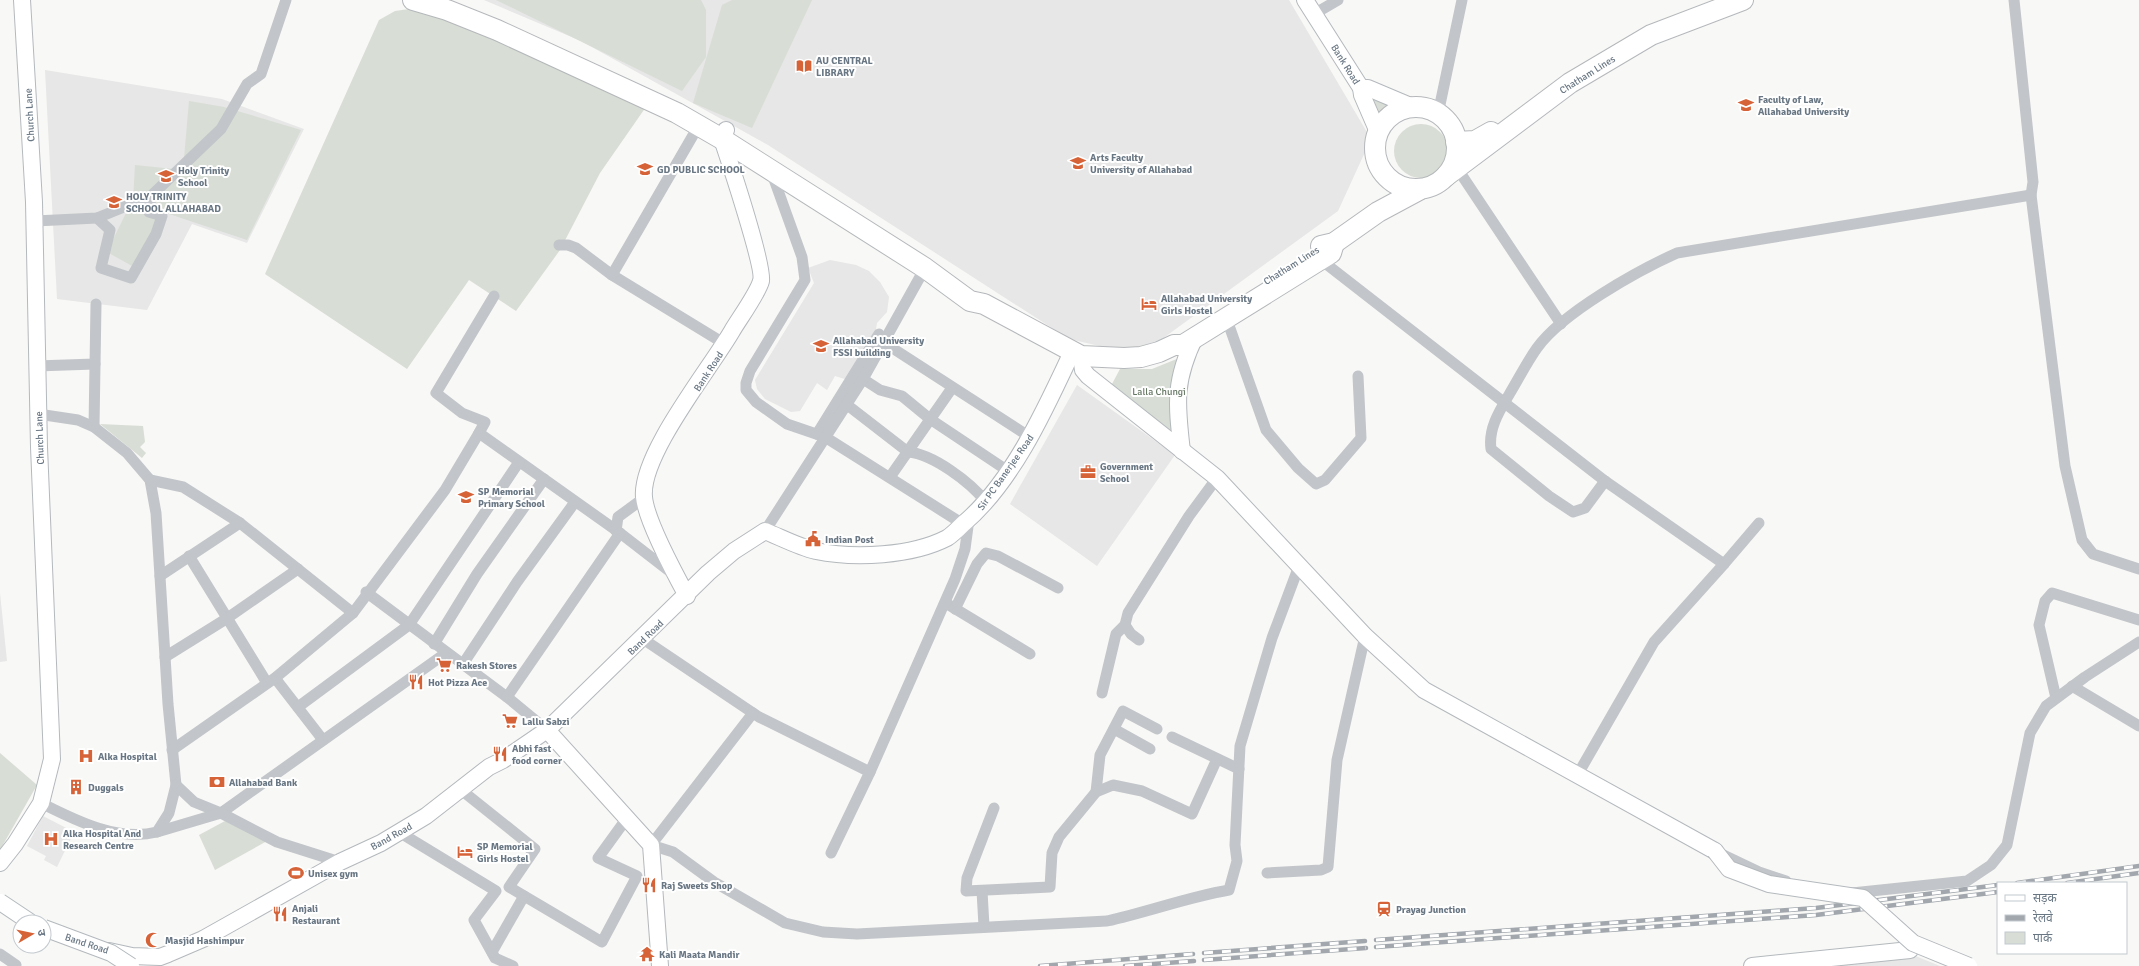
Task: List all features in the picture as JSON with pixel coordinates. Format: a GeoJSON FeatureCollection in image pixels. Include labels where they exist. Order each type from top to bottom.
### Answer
{"type":"FeatureCollection","features":[{"type":"Feature","properties":{"kind":"highway"},"geometry":{"type":"LineString","coordinates":[[413,0],[455,12],[497,30],[677,113],[699,125],[724,134],[774,157],[976,290],[984,304]]}},
{"type":"Feature","properties":{"kind":"highway"},"geometry":{"type":"LineString","coordinates":[[448,0],[532,35],[683,104],[771,170],[925,268],[970,301],[984,304],[1077,354],[1124,358],[1141,357],[1159,352],[1174,345]]}},
{"type":"Feature","properties":{"kind":"highway","name":"Chatham Lines"},"geometry":{"type":"LineString","coordinates":[[1456,142],[1466,143],[1483,138],[1573,70],[1628,36],[1683,11],[1712,0]]}},
{"type":"Feature","properties":{"kind":"highway","name":"Chatham Lines"},"geometry":{"type":"LineString","coordinates":[[1334,243],[1331,253],[1321,260],[1226,317],[1183,345],[1174,345],[1179,334],[1324,244],[1334,243],[1378,212],[1419,190],[1438,183],[1570,83],[1651,35],[1743,0]]}},
{"type":"Feature","properties":{"kind":"highway"},"geometry":{"type":"LineString","coordinates":[[1419,190],[1405,188],[1392,182],[1382,173],[1376,160],[1375,146],[1378,132],[1384,122],[1402,109],[1413,107],[1426,108],[1438,114],[1446,121],[1453,131],[1456,142],[1455,160],[1452,172]]}},
{"type":"Feature","properties":{"kind":"street","name":"Church Lane"},"geometry":{"type":"LineString","coordinates":[[0,863],[15,844],[41,803],[52,759],[36,366],[35,221],[22,0]]}},
{"type":"Feature","properties":{"kind":"street"},"geometry":{"type":"LineString","coordinates":[[35,221],[97,218],[151,196],[221,130],[247,84],[261,74],[286,0]]}},
{"type":"Feature","properties":{"kind":"street","name":"Bank Road"},"geometry":{"type":"LineString","coordinates":[[1305,0],[1361,88],[1362,95],[1378,132]]}},
{"type":"Feature","properties":{"kind":"street"},"geometry":{"type":"LineString","coordinates":[[1314,14],[1338,0]]}},
{"type":"Feature","properties":{"kind":"street"},"geometry":{"type":"LineString","coordinates":[[1438,114],[1462,0]]}},
{"type":"Feature","properties":{"kind":"street"},"geometry":{"type":"LineString","coordinates":[[2014,0],[2033,182],[2031,195],[2065,466],[2082,540],[2093,554],[2139,568]]}},
{"type":"Feature","properties":{"kind":"street"},"geometry":{"type":"LineString","coordinates":[[1361,88],[1368,88],[1413,107]]}},
{"type":"Feature","properties":{"kind":"street"},"geometry":{"type":"LineString","coordinates":[[612,274],[699,125]]}},
{"type":"Feature","properties":{"kind":"street","name":"Bank Road"},"geometry":{"type":"LineString","coordinates":[[687,596],[648,513],[644,498],[644,488],[648,469],[662,440],[725,344],[761,280],[758,258],[724,134]]}},
{"type":"Feature","properties":{"kind":"street"},"geometry":{"type":"LineString","coordinates":[[771,170],[802,257],[805,280],[750,371],[746,383],[746,390],[756,402],[787,424],[821,435],[966,521],[965,548],[955,579],[870,772],[831,853]]}},
{"type":"Feature","properties":{"kind":"street"},"geometry":{"type":"LineString","coordinates":[[1452,172],[1561,324]]}},
{"type":"Feature","properties":{"kind":"street"},"geometry":{"type":"LineString","coordinates":[[1605,481],[1585,508],[1573,512],[1537,486],[1491,449],[1490,432],[1504,403],[1538,347],[1561,324],[1644,268],[1677,253],[2031,195]]}},
{"type":"Feature","properties":{"kind":"street"},"geometry":{"type":"LineString","coordinates":[[97,218],[110,230],[101,268],[131,278],[156,234],[162,216],[149,212],[151,196]]}},
{"type":"Feature","properties":{"kind":"street"},"geometry":{"type":"LineString","coordinates":[[559,245],[568,245],[576,248],[612,274],[725,344]]}},
{"type":"Feature","properties":{"kind":"street"},"geometry":{"type":"LineString","coordinates":[[1321,260],[1605,481],[1724,564]]}},
{"type":"Feature","properties":{"kind":"street"},"geometry":{"type":"LineString","coordinates":[[821,435],[846,404],[863,379],[925,268]]}},
{"type":"Feature","properties":{"kind":"street"},"geometry":{"type":"LineString","coordinates":[[687,596],[708,574],[734,551],[765,531],[905,292]]}},
{"type":"Feature","properties":{"kind":"street"},"geometry":{"type":"LineString","coordinates":[[172,750],[271,681],[353,613],[401,539],[445,490],[485,422],[462,413],[436,393],[494,296]]}},
{"type":"Feature","properties":{"kind":"street"},"geometry":{"type":"LineString","coordinates":[[94,427],[96,304]]}},
{"type":"Feature","properties":{"kind":"street"},"geometry":{"type":"LineString","coordinates":[[1226,317],[1266,430],[1298,468],[1316,484],[1325,480],[1361,438],[1358,376]]}},
{"type":"Feature","properties":{"kind":"street"},"geometry":{"type":"LineString","coordinates":[[1182,451],[1178,419],[1179,378],[1184,360],[1196,336]]}},
{"type":"Feature","properties":{"kind":"street"},"geometry":{"type":"LineString","coordinates":[[883,342],[1030,437]]}},
{"type":"Feature","properties":{"kind":"street"},"geometry":{"type":"LineString","coordinates":[[1077,354],[1083,370],[1088,376],[1217,478],[1365,636],[1424,690],[1715,851],[1759,872],[1808,887],[1856,893],[1968,880],[1991,865],[2006,845],[2030,733],[2046,706],[2072,686],[2139,642]]}},
{"type":"Feature","properties":{"kind":"street","name":"Sir PC Banerjee Road"},"geometry":{"type":"LineString","coordinates":[[765,531],[816,550],[872,555],[916,550],[948,537],[986,502],[1008,471],[1038,426],[1077,354]]}},
{"type":"Feature","properties":{"kind":"street"},"geometry":{"type":"LineString","coordinates":[[36,366],[95,364]]}},
{"type":"Feature","properties":{"kind":"street"},"geometry":{"type":"LineString","coordinates":[[863,379],[880,390],[902,396],[930,419],[1008,471]]}},
{"type":"Feature","properties":{"kind":"street"},"geometry":{"type":"LineString","coordinates":[[890,477],[952,388]]}},
{"type":"Feature","properties":{"kind":"street"},"geometry":{"type":"LineString","coordinates":[[846,404],[908,452],[918,452],[956,473],[975,488],[986,502]]}},
{"type":"Feature","properties":{"kind":"street"},"geometry":{"type":"LineString","coordinates":[[38,414],[78,420],[94,427],[127,453],[150,480],[156,513],[165,657],[176,785],[169,813],[157,832]]}},
{"type":"Feature","properties":{"kind":"street"},"geometry":{"type":"LineString","coordinates":[[479,433],[676,575]]}},
{"type":"Feature","properties":{"kind":"street"},"geometry":{"type":"LineString","coordinates":[[298,707],[409,625],[519,462]]}},
{"type":"Feature","properties":{"kind":"street"},"geometry":{"type":"LineString","coordinates":[[1102,693],[1116,634],[1125,625],[1128,613],[1143,587],[1189,516],[1217,478]]}},
{"type":"Feature","properties":{"kind":"street"},"geometry":{"type":"LineString","coordinates":[[434,644],[477,574],[544,479]]}},
{"type":"Feature","properties":{"kind":"street"},"geometry":{"type":"LineString","coordinates":[[150,480],[184,487],[240,523],[353,613]]}},
{"type":"Feature","properties":{"kind":"street"},"geometry":{"type":"LineString","coordinates":[[507,697],[618,532],[618,517],[644,498]]}},
{"type":"Feature","properties":{"kind":"street"},"geometry":{"type":"LineString","coordinates":[[463,664],[516,582],[575,502]]}},
{"type":"Feature","properties":{"kind":"street"},"geometry":{"type":"LineString","coordinates":[[160,576],[240,523]]}},
{"type":"Feature","properties":{"kind":"street"},"geometry":{"type":"LineString","coordinates":[[1578,774],[1654,642],[1759,523]]}},
{"type":"Feature","properties":{"kind":"street"},"geometry":{"type":"LineString","coordinates":[[955,610],[977,564],[986,553],[998,556],[1058,588]]}},
{"type":"Feature","properties":{"kind":"street"},"geometry":{"type":"LineString","coordinates":[[189,556],[226,619],[271,681],[298,707],[323,740]]}},
{"type":"Feature","properties":{"kind":"street"},"geometry":{"type":"LineString","coordinates":[[366,592],[507,697],[547,730],[651,845],[673,852],[714,882],[785,923],[823,932],[857,934],[984,926],[1107,921],[1141,914],[1196,897],[1230,890],[1237,861],[1236,845],[1240,746],[1272,638],[1299,566]]}},
{"type":"Feature","properties":{"kind":"street"},"geometry":{"type":"LineString","coordinates":[[165,657],[226,619],[298,569]]}},
{"type":"Feature","properties":{"kind":"street"},"geometry":{"type":"LineString","coordinates":[[2056,698],[2039,626],[2045,601],[2052,593],[2139,620]]}},
{"type":"Feature","properties":{"kind":"street","name":"Band Road"},"geometry":{"type":"LineString","coordinates":[[52,930],[89,946],[132,956],[160,957],[203,939],[340,862],[381,843],[426,816],[488,767],[502,760],[547,730],[687,596]]}},
{"type":"Feature","properties":{"kind":"street"},"geometry":{"type":"LineString","coordinates":[[945,603],[1030,654]]}},
{"type":"Feature","properties":{"kind":"street"},"geometry":{"type":"LineString","coordinates":[[1125,625],[1131,634],[1138,640]]}},
{"type":"Feature","properties":{"kind":"street"},"geometry":{"type":"LineString","coordinates":[[1267,873],[1321,870],[1328,867],[1337,760],[1365,636]]}},
{"type":"Feature","properties":{"kind":"street"},"geometry":{"type":"LineString","coordinates":[[643,639],[753,713],[870,772]]}},
{"type":"Feature","properties":{"kind":"street"},"geometry":{"type":"LineString","coordinates":[[41,803],[80,822],[114,832],[146,835],[221,813],[446,653]]}},
{"type":"Feature","properties":{"kind":"street"},"geometry":{"type":"LineString","coordinates":[[2072,686],[2139,726]]}},
{"type":"Feature","properties":{"kind":"street"},"geometry":{"type":"LineString","coordinates":[[1096,792],[1100,755],[1123,711],[1157,729]]}},
{"type":"Feature","properties":{"kind":"street"},"geometry":{"type":"LineString","coordinates":[[660,966],[651,845],[753,713]]}},
{"type":"Feature","properties":{"kind":"street"},"geometry":{"type":"LineString","coordinates":[[1114,729],[1150,749]]}},
{"type":"Feature","properties":{"kind":"street"},"geometry":{"type":"LineString","coordinates":[[1172,737],[1239,769]]}},
{"type":"Feature","properties":{"kind":"street"},"geometry":{"type":"LineString","coordinates":[[994,808],[967,878],[966,891],[1050,887],[1052,853],[1059,837],[1096,792],[1113,786],[1142,791],[1192,814],[1217,759]]}},
{"type":"Feature","properties":{"kind":"street"},"geometry":{"type":"LineString","coordinates":[[176,785],[194,802],[221,813],[277,842],[340,862]]}},
{"type":"Feature","properties":{"kind":"street"},"geometry":{"type":"LineString","coordinates":[[460,790],[535,849],[509,887],[602,942],[637,876],[598,858],[627,818]]}},
{"type":"Feature","properties":{"kind":"street"},"geometry":{"type":"LineString","coordinates":[[400,832],[496,891],[474,920],[495,958],[513,966]]}},
{"type":"Feature","properties":{"kind":"street"},"geometry":{"type":"LineString","coordinates":[[1715,851],[1728,869],[1769,884],[1864,898],[1913,943],[1969,966]]}},
{"type":"Feature","properties":{"kind":"street"},"geometry":{"type":"LineString","coordinates":[[982,891],[984,926]]}},
{"type":"Feature","properties":{"kind":"street"},"geometry":{"type":"LineString","coordinates":[[492,952],[524,896]]}},
{"type":"Feature","properties":{"kind":"street"},"geometry":{"type":"LineString","coordinates":[[0,904],[17,914]]}},
{"type":"Feature","properties":{"kind":"street"},"geometry":{"type":"LineString","coordinates":[[0,904],[19,914]]}},
{"type":"Feature","properties":{"kind":"street"},"geometry":{"type":"LineString","coordinates":[[52,930],[111,953],[131,966]]}},
{"type":"Feature","properties":{"kind":"street"},"geometry":{"type":"LineString","coordinates":[[1752,966],[1910,950],[1959,966]]}},
{"type":"Feature","properties":{"kind":"street"},"geometry":{"type":"LineString","coordinates":[[0,954],[16,965]]}},
{"type":"Feature","properties":{"kind":"street"},"geometry":{"type":"LineString","coordinates":[[152,966],[168,954]]}},
{"type":"Feature","properties":{"kind":"shaded area","name":"Arts Faculty University of Allahabad"},"geometry":{"type":"Polygon","coordinates":[[[484,0],[1289,0],[1371,139],[1338,211],[1162,339],[1126,352],[1069,339],[768,145],[581,41],[484,0]]]}},
{"type":"Feature","properties":{"kind":"shaded area","name":"Holy Trinity School"},"geometry":{"type":"Polygon","coordinates":[[[45,70],[222,99],[304,129],[247,243],[192,224],[147,310],[57,299],[45,70]]]}},
{"type":"Feature","properties":{"kind":"shaded area","name":"Allahabad University FSSI building"},"geometry":{"type":"Polygon","coordinates":[[[830,260],[856,265],[869,271],[880,282],[889,297],[887,312],[877,323],[875,335],[848,380],[835,376],[827,390],[817,383],[800,411],[791,412],[765,399],[757,389],[755,380],[814,283],[808,268],[830,260]]]}},
{"type":"Feature","properties":{"kind":"shaded area"},"geometry":{"type":"Polygon","coordinates":[[[1077,385],[1175,455],[1097,566],[1010,504],[1077,385]]]}},
{"type":"Feature","properties":{"kind":"shaded area"},"geometry":{"type":"Polygon","coordinates":[[[0,593],[7,661],[0,662],[0,593]]]}},
{"type":"Feature","properties":{"kind":"shaded area","name":"Alka Hospital And Research Centre"},"geometry":{"type":"Polygon","coordinates":[[[43,816],[74,832],[57,867],[44,860],[46,856],[27,846],[43,816]]]}},
{"type":"Feature","properties":{"kind":"shaded area"},"geometry":{"type":"Polygon","coordinates":[[[1896,948],[1940,966],[1823,966],[1896,948]]]}},
{"type":"Feature","properties":{"kind":"green space"},"geometry":{"type":"Polygon","coordinates":[[[496,0],[701,0],[706,10],[706,57],[682,91],[496,0]]]}},
{"type":"Feature","properties":{"kind":"green space"},"geometry":{"type":"Polygon","coordinates":[[[732,0],[812,0],[752,128],[693,103],[722,5],[732,0]]]}},
{"type":"Feature","properties":{"kind":"green space"},"geometry":{"type":"Polygon","coordinates":[[[423,7],[648,104],[600,173],[560,250],[516,311],[469,280],[407,369],[265,274],[379,20],[395,11],[423,7]]]}},
{"type":"Feature","properties":{"kind":"green space"},"geometry":{"type":"Polygon","coordinates":[[[1367,91],[1401,107],[1382,121],[1367,91]]]}},
{"type":"Feature","properties":{"kind":"green space"},"geometry":{"type":"Polygon","coordinates":[[[189,101],[224,107],[301,130],[247,240],[133,202],[135,165],[183,170],[189,101]]]}},
{"type":"Feature","properties":{"kind":"green space"},"geometry":{"type":"Polygon","coordinates":[[[1416,124],[1426,124],[1436,128],[1444,136],[1448,146],[1448,156],[1444,166],[1436,174],[1426,178],[1416,178],[1406,174],[1398,166],[1394,156],[1394,146],[1398,136],[1406,128],[1416,124]]]}},
{"type":"Feature","properties":{"kind":"green space"},"geometry":{"type":"Polygon","coordinates":[[[129,207],[158,221],[134,267],[107,252],[129,207]]]}},
{"type":"Feature","properties":{"kind":"green space","name":"Lalla Chungi"},"geometry":{"type":"Polygon","coordinates":[[[1189,354],[1183,441],[1112,384],[1120,369],[1152,369],[1189,354]]]}},
{"type":"Feature","properties":{"kind":"green space"},"geometry":{"type":"Polygon","coordinates":[[[100,424],[143,426],[145,442],[140,447],[146,453],[142,458],[100,424]]]}},
{"type":"Feature","properties":{"kind":"green space"},"geometry":{"type":"Polygon","coordinates":[[[0,753],[37,785],[0,850],[0,753]]]}},
{"type":"Feature","properties":{"kind":"green space"},"geometry":{"type":"Polygon","coordinates":[[[225,821],[267,841],[215,870],[199,835],[225,821]]]}},
{"type":"Feature","properties":{"kind":"railway"},"geometry":{"type":"LineString","coordinates":[[2024,882],[2139,866]]}},
{"type":"Feature","properties":{"kind":"railway"},"geometry":{"type":"LineString","coordinates":[[2074,882],[2139,873]]}},
{"type":"Feature","properties":{"kind":"railway"},"geometry":{"type":"LineString","coordinates":[[1376,940],[1816,908],[1997,885]]}},
{"type":"Feature","properties":{"kind":"railway"},"geometry":{"type":"LineString","coordinates":[[1376,947],[1816,915],[1997,892]]}},
{"type":"Feature","properties":{"kind":"railway"},"geometry":{"type":"LineString","coordinates":[[1204,953],[1365,941]]}},
{"type":"Feature","properties":{"kind":"railway"},"geometry":{"type":"LineString","coordinates":[[1204,960],[1366,948]]}},
{"type":"Feature","properties":{"kind":"railway"},"geometry":{"type":"LineString","coordinates":[[1040,966],[1193,954]]}},
{"type":"Feature","properties":{"kind":"railway"},"geometry":{"type":"LineString","coordinates":[[1125,966],[1194,961]]}},
{"type":"Feature","properties":{"kind":"place","name":"AU CENTRAL LIBRARY"},"geometry":{"type":"Point","coordinates":[804,66]}},
{"type":"Feature","properties":{"kind":"place","name":"Faculty of Law, Allahabad University"},"geometry":{"type":"Point","coordinates":[1746,105]}},
{"type":"Feature","properties":{"kind":"place","name":"Arts Faculty University of Allahabad"},"geometry":{"type":"Point","coordinates":[1078,163]}},
{"type":"Feature","properties":{"kind":"place","name":"GD PUBLIC SCHOOL"},"geometry":{"type":"Point","coordinates":[645,169]}},
{"type":"Feature","properties":{"kind":"place","name":"Holy Trinity School"},"geometry":{"type":"Point","coordinates":[166,176]}},
{"type":"Feature","properties":{"kind":"place","name":"HOLY TRINITY SCHOOL ALLAHABAD"},"geometry":{"type":"Point","coordinates":[114,202]}},
{"type":"Feature","properties":{"kind":"place","name":"Allahabad University Girls Hostel"},"geometry":{"type":"Point","coordinates":[1149,304]}},
{"type":"Feature","properties":{"kind":"place","name":"Allahabad University FSSI building"},"geometry":{"type":"Point","coordinates":[821,346]}},
{"type":"Feature","properties":{"kind":"place","name":"Government School"},"geometry":{"type":"Point","coordinates":[1088,472]}},
{"type":"Feature","properties":{"kind":"place","name":"SP Memorial Primary School"},"geometry":{"type":"Point","coordinates":[466,497]}},
{"type":"Feature","properties":{"kind":"place","name":"Indian Post"},"geometry":{"type":"Point","coordinates":[813,539]}},
{"type":"Feature","properties":{"kind":"place","name":"Rakesh Stores"},"geometry":{"type":"Point","coordinates":[444,665]}},
{"type":"Feature","properties":{"kind":"place","name":"Hot Pizza Ace"},"geometry":{"type":"Point","coordinates":[416,682]}},
{"type":"Feature","properties":{"kind":"place","name":"Lallu Sabzi"},"geometry":{"type":"Point","coordinates":[510,721]}},
{"type":"Feature","properties":{"kind":"place","name":"Abhi fast food corner"},"geometry":{"type":"Point","coordinates":[500,754]}},
{"type":"Feature","properties":{"kind":"place","name":"Alka Hospital"},"geometry":{"type":"Point","coordinates":[86,756]}},
{"type":"Feature","properties":{"kind":"place","name":"Allahabad Bank"},"geometry":{"type":"Point","coordinates":[217,782]}},
{"type":"Feature","properties":{"kind":"place","name":"Duggals"},"geometry":{"type":"Point","coordinates":[76,787]}},
{"type":"Feature","properties":{"kind":"place","name":"Alka Hospital And Research Centre"},"geometry":{"type":"Point","coordinates":[51,839]}},
{"type":"Feature","properties":{"kind":"place","name":"SP Memorial Girls Hostel"},"geometry":{"type":"Point","coordinates":[465,852]}},
{"type":"Feature","properties":{"kind":"place","name":"Unisex gym"},"geometry":{"type":"Point","coordinates":[296,873]}},
{"type":"Feature","properties":{"kind":"place","name":"Raj Sweets Shop"},"geometry":{"type":"Point","coordinates":[649,885]}},
{"type":"Feature","properties":{"kind":"place","name":"Prayag Junction"},"geometry":{"type":"Point","coordinates":[1384,909]}},
{"type":"Feature","properties":{"kind":"place","name":"Anjali Restaurant"},"geometry":{"type":"Point","coordinates":[280,914]}},
{"type":"Feature","properties":{"kind":"place","name":"Masjid Hashimpur"},"geometry":{"type":"Point","coordinates":[153,940]}},
{"type":"Feature","properties":{"kind":"place","name":"Kali Maata Mandir"},"geometry":{"type":"Point","coordinates":[647,954]}}]}
